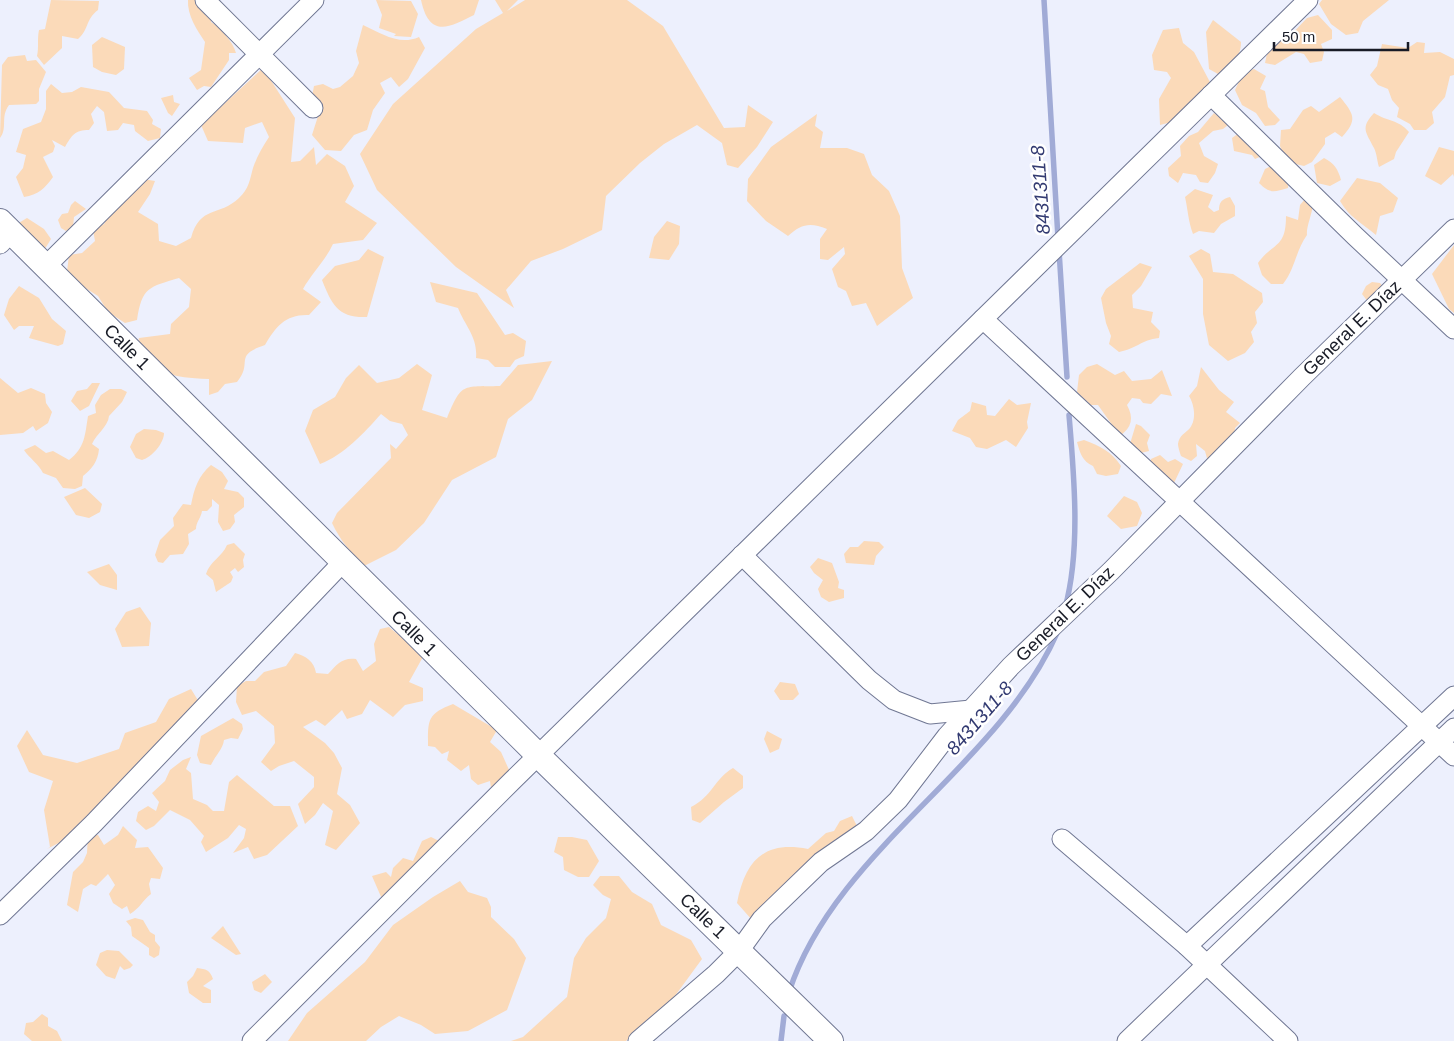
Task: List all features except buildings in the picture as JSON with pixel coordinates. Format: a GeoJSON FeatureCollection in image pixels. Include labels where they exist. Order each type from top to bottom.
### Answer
{"type":"FeatureCollection","features":[{"type":"Feature","properties":{"kind":"street"},"geometry":{"type":"LineString","coordinates":[[205,0],[313,108]]}},
{"type":"Feature","properties":{"kind":"street"},"geometry":{"type":"LineString","coordinates":[[45,267],[314,0]]}},
{"type":"Feature","properties":{"kind":"street"},"geometry":{"type":"LineString","coordinates":[[252,1041],[538,755],[1308,0]]}},
{"type":"Feature","properties":{"kind":"street"},"geometry":{"type":"LineString","coordinates":[[1211,96],[1454,329]]}},
{"type":"Feature","properties":{"kind":"street","name":"General E. Díaz"},"geometry":{"type":"LineString","coordinates":[[638,1041],[739,951],[762,920],[821,862],[866,831],[898,800],[947,736],[1010,666],[1111,571],[1454,229]]}},
{"type":"Feature","properties":{"kind":"street","name":"Calle 1"},"geometry":{"type":"LineString","coordinates":[[4,233],[45,267],[538,755],[831,1041]]}},
{"type":"Feature","properties":{"kind":"street"},"geometry":{"type":"LineString","coordinates":[[983,319],[1454,756]]}},
{"type":"Feature","properties":{"kind":"street"},"geometry":{"type":"LineString","coordinates":[[742,555],[868,680],[894,700],[930,714],[971,710]]}},
{"type":"Feature","properties":{"kind":"street"},"geometry":{"type":"LineString","coordinates":[[0,914],[94,823],[343,562]]}},
{"type":"Feature","properties":{"kind":"street"},"geometry":{"type":"LineString","coordinates":[[1187,946],[1454,696]]}},
{"type":"Feature","properties":{"kind":"street"},"geometry":{"type":"LineString","coordinates":[[1128,1041],[1454,728]]}},
{"type":"Feature","properties":{"kind":"street"},"geometry":{"type":"LineString","coordinates":[[1062,839],[1187,946],[1288,1041]]}},
{"type":"Feature","properties":{"kind":"shaded area"},"geometry":{"type":"Polygon","coordinates":[[[51,0],[99,1],[98,10],[91,17],[81,36],[78,39],[62,36],[62,48],[44,65],[37,56],[38,34],[39,30],[45,29],[51,0]]]}},
{"type":"Feature","properties":{"kind":"shaded area"},"geometry":{"type":"Polygon","coordinates":[[[188,0],[200,0],[212,15],[211,22],[226,36],[236,53],[229,53],[229,60],[211,87],[204,86],[197,90],[189,78],[201,70],[205,42],[191,17],[188,0]]]}},
{"type":"Feature","properties":{"kind":"shaded area"},"geometry":{"type":"Polygon","coordinates":[[[376,0],[411,1],[418,14],[411,37],[394,36],[396,34],[379,28],[382,15],[376,0]]]}},
{"type":"Feature","properties":{"kind":"shaded area"},"geometry":{"type":"Polygon","coordinates":[[[421,0],[479,0],[474,15],[455,24],[440,27],[434,25],[429,20],[424,12],[421,0]]]}},
{"type":"Feature","properties":{"kind":"shaded area"},"geometry":{"type":"Polygon","coordinates":[[[495,0],[518,0],[507,11],[525,0],[627,0],[663,26],[724,128],[745,127],[748,105],[773,122],[757,147],[738,168],[727,165],[722,143],[697,125],[664,144],[640,163],[606,196],[602,230],[563,249],[531,261],[506,290],[514,308],[456,267],[377,190],[360,154],[393,104],[476,29],[503,13],[495,0]]]}},
{"type":"Feature","properties":{"kind":"shaded area"},"geometry":{"type":"Polygon","coordinates":[[[1322,0],[1389,0],[1363,21],[1358,33],[1346,35],[1331,24],[1319,4],[1322,0]]]}},
{"type":"Feature","properties":{"kind":"shaded area"},"geometry":{"type":"Polygon","coordinates":[[[1318,15],[1332,30],[1332,39],[1321,44],[1324,52],[1322,61],[1310,63],[1304,54],[1296,52],[1275,65],[1265,63],[1268,49],[1277,39],[1288,38],[1307,18],[1318,15]]]}},
{"type":"Feature","properties":{"kind":"shaded area"},"geometry":{"type":"Polygon","coordinates":[[[1213,20],[1241,42],[1241,48],[1237,57],[1227,68],[1218,74],[1209,69],[1206,32],[1213,20]]]}},
{"type":"Feature","properties":{"kind":"shaded area"},"geometry":{"type":"Polygon","coordinates":[[[363,25],[383,35],[397,39],[404,40],[419,37],[425,48],[408,79],[399,87],[391,77],[380,83],[385,93],[373,110],[367,130],[354,135],[341,151],[325,150],[312,135],[319,113],[312,96],[314,86],[323,84],[333,89],[340,87],[353,76],[359,63],[356,51],[363,25]]]}},
{"type":"Feature","properties":{"kind":"shaded area"},"geometry":{"type":"Polygon","coordinates":[[[1179,28],[1183,43],[1194,52],[1211,84],[1179,120],[1160,125],[1159,99],[1171,78],[1167,72],[1154,70],[1152,55],[1163,30],[1179,28]]]}},
{"type":"Feature","properties":{"kind":"shaded area"},"geometry":{"type":"Polygon","coordinates":[[[102,37],[125,47],[124,69],[116,75],[102,72],[93,67],[92,45],[102,37]]]}},
{"type":"Feature","properties":{"kind":"shaded area"},"geometry":{"type":"Polygon","coordinates":[[[1417,42],[1425,43],[1424,53],[1440,52],[1454,59],[1454,75],[1450,76],[1445,97],[1432,112],[1434,123],[1426,130],[1414,130],[1410,124],[1397,117],[1399,108],[1392,100],[1388,89],[1378,85],[1370,75],[1377,66],[1382,44],[1408,48],[1417,42]]]}},
{"type":"Feature","properties":{"kind":"shaded area"},"geometry":{"type":"Polygon","coordinates":[[[25,55],[27,61],[36,60],[46,72],[39,89],[39,101],[36,104],[9,105],[6,109],[4,130],[0,138],[2,65],[8,57],[25,55]]]}},
{"type":"Feature","properties":{"kind":"shaded area"},"geometry":{"type":"Polygon","coordinates":[[[263,68],[295,118],[291,162],[300,161],[314,147],[316,165],[327,154],[345,166],[354,186],[345,202],[377,223],[363,240],[333,244],[303,289],[321,302],[309,315],[301,315],[283,322],[273,332],[265,345],[255,349],[246,356],[242,375],[237,382],[225,384],[218,392],[209,395],[209,379],[176,376],[162,370],[137,348],[139,338],[170,334],[171,324],[189,307],[191,289],[179,278],[154,287],[149,290],[141,301],[137,320],[125,323],[108,312],[98,296],[82,286],[67,272],[69,255],[82,253],[95,241],[93,230],[104,224],[112,209],[143,179],[155,181],[150,194],[138,212],[158,224],[159,241],[176,246],[191,238],[199,220],[232,204],[239,198],[247,187],[256,159],[269,137],[262,122],[245,128],[243,143],[208,141],[201,125],[263,68]]]}},
{"type":"Feature","properties":{"kind":"shaded area"},"geometry":{"type":"Polygon","coordinates":[[[1254,69],[1266,76],[1260,89],[1265,91],[1268,107],[1280,120],[1275,125],[1265,126],[1256,113],[1242,105],[1235,90],[1243,73],[1254,69]]]}},
{"type":"Feature","properties":{"kind":"shaded area"},"geometry":{"type":"Polygon","coordinates":[[[51,84],[62,93],[72,92],[81,87],[109,92],[124,108],[147,111],[153,120],[152,124],[161,129],[160,138],[148,141],[135,131],[134,125],[123,123],[118,130],[107,131],[104,112],[97,106],[91,114],[94,123],[89,130],[74,134],[65,147],[52,140],[55,146],[53,152],[43,157],[53,177],[41,190],[33,195],[24,197],[16,177],[23,168],[26,155],[16,152],[23,129],[41,122],[46,109],[46,91],[51,84]]]}},
{"type":"Feature","properties":{"kind":"shaded area"},"geometry":{"type":"Polygon","coordinates":[[[173,95],[174,102],[180,104],[172,116],[168,113],[161,98],[173,95]]]}},
{"type":"Feature","properties":{"kind":"shaded area"},"geometry":{"type":"Polygon","coordinates":[[[1340,97],[1352,117],[1347,131],[1342,137],[1335,132],[1325,138],[1325,144],[1312,162],[1304,166],[1287,162],[1280,146],[1281,130],[1290,129],[1303,110],[1311,106],[1319,112],[1340,97]]]}},
{"type":"Feature","properties":{"kind":"shaded area"},"geometry":{"type":"Polygon","coordinates":[[[1214,113],[1228,125],[1223,129],[1213,131],[1199,143],[1204,156],[1218,164],[1215,173],[1208,183],[1200,182],[1196,175],[1183,173],[1178,183],[1169,176],[1168,168],[1181,156],[1180,146],[1189,136],[1198,132],[1214,113]]]}},
{"type":"Feature","properties":{"kind":"shaded area"},"geometry":{"type":"Polygon","coordinates":[[[1374,113],[1401,125],[1409,132],[1396,152],[1394,159],[1379,167],[1375,150],[1366,130],[1367,123],[1374,113]]]}},
{"type":"Feature","properties":{"kind":"shaded area"},"geometry":{"type":"Polygon","coordinates":[[[817,114],[815,126],[823,132],[820,148],[847,148],[864,154],[872,175],[889,191],[900,216],[902,268],[913,298],[877,326],[866,303],[852,306],[846,291],[838,287],[832,269],[845,254],[844,247],[828,260],[820,259],[820,239],[827,229],[816,225],[806,225],[788,236],[766,221],[747,201],[748,179],[771,147],[817,114]]]}},
{"type":"Feature","properties":{"kind":"shaded area"},"geometry":{"type":"Polygon","coordinates":[[[1239,133],[1262,156],[1255,159],[1252,155],[1234,151],[1232,138],[1239,133]]]}},
{"type":"Feature","properties":{"kind":"shaded area"},"geometry":{"type":"Polygon","coordinates":[[[1439,147],[1454,151],[1454,177],[1453,174],[1441,185],[1425,176],[1439,147]]]}},
{"type":"Feature","properties":{"kind":"shaded area"},"geometry":{"type":"Polygon","coordinates":[[[1324,158],[1335,167],[1341,180],[1330,186],[1317,183],[1314,165],[1324,158]]]}},
{"type":"Feature","properties":{"kind":"shaded area"},"geometry":{"type":"Polygon","coordinates":[[[1275,164],[1289,179],[1288,188],[1272,191],[1259,183],[1265,169],[1275,164]]]}},
{"type":"Feature","properties":{"kind":"shaded area"},"geometry":{"type":"Polygon","coordinates":[[[1357,178],[1380,183],[1398,198],[1393,212],[1380,216],[1376,235],[1352,216],[1340,201],[1357,178]]]}},
{"type":"Feature","properties":{"kind":"shaded area"},"geometry":{"type":"Polygon","coordinates":[[[1195,189],[1213,195],[1208,207],[1214,212],[1219,210],[1222,201],[1230,197],[1235,206],[1235,216],[1221,224],[1214,233],[1199,231],[1193,234],[1185,197],[1195,189]]]}},
{"type":"Feature","properties":{"kind":"shaded area"},"geometry":{"type":"Polygon","coordinates":[[[1305,199],[1313,204],[1307,235],[1283,284],[1271,284],[1262,275],[1258,263],[1281,240],[1284,234],[1286,216],[1298,220],[1300,205],[1305,199]]]}},
{"type":"Feature","properties":{"kind":"shaded area"},"geometry":{"type":"Polygon","coordinates":[[[75,201],[86,209],[74,217],[73,227],[66,231],[61,228],[58,220],[62,214],[68,213],[75,201]]]}},
{"type":"Feature","properties":{"kind":"shaded area"},"geometry":{"type":"Polygon","coordinates":[[[27,218],[44,229],[51,239],[43,252],[17,224],[27,218]]]}},
{"type":"Feature","properties":{"kind":"shaded area"},"geometry":{"type":"Polygon","coordinates":[[[667,221],[680,226],[679,244],[669,260],[649,258],[654,237],[667,221]]]}},
{"type":"Feature","properties":{"kind":"shaded area"},"geometry":{"type":"Polygon","coordinates":[[[1454,245],[1454,313],[1449,309],[1432,274],[1454,245]]]}},
{"type":"Feature","properties":{"kind":"shaded area"},"geometry":{"type":"Polygon","coordinates":[[[368,249],[384,257],[367,317],[357,317],[337,308],[322,280],[335,266],[359,260],[368,249]]]}},
{"type":"Feature","properties":{"kind":"shaded area"},"geometry":{"type":"Polygon","coordinates":[[[1201,249],[1210,254],[1213,272],[1233,274],[1262,293],[1263,302],[1255,312],[1257,323],[1251,332],[1254,342],[1245,353],[1228,361],[1209,345],[1203,314],[1203,279],[1189,256],[1201,249]]]}},
{"type":"Feature","properties":{"kind":"shaded area"},"geometry":{"type":"Polygon","coordinates":[[[1140,263],[1152,267],[1141,286],[1132,295],[1133,308],[1153,312],[1151,322],[1160,331],[1159,338],[1119,352],[1109,344],[1111,336],[1106,323],[1101,298],[1106,289],[1140,263]]]}},
{"type":"Feature","properties":{"kind":"shaded area"},"geometry":{"type":"Polygon","coordinates":[[[430,282],[477,293],[505,335],[513,333],[526,341],[524,356],[515,360],[510,367],[495,367],[488,360],[476,358],[473,338],[458,308],[436,302],[430,282]]]}},
{"type":"Feature","properties":{"kind":"shaded area"},"geometry":{"type":"Polygon","coordinates":[[[1372,282],[1380,283],[1384,288],[1368,302],[1362,294],[1366,286],[1372,282]]]}},
{"type":"Feature","properties":{"kind":"shaded area"},"geometry":{"type":"Polygon","coordinates":[[[19,286],[39,298],[52,319],[66,331],[63,344],[58,346],[29,338],[34,326],[19,326],[14,330],[4,315],[9,299],[19,286]]]}},
{"type":"Feature","properties":{"kind":"shaded area"},"geometry":{"type":"Polygon","coordinates":[[[552,361],[532,400],[508,419],[496,457],[452,480],[424,523],[396,550],[364,566],[346,546],[332,523],[337,513],[391,458],[390,444],[396,449],[408,435],[402,424],[390,421],[381,414],[361,436],[337,455],[320,464],[305,431],[313,410],[335,397],[346,378],[359,365],[377,383],[399,378],[417,364],[432,375],[422,410],[447,418],[456,398],[465,389],[478,386],[500,386],[518,365],[552,361]]]}},
{"type":"Feature","properties":{"kind":"shaded area"},"geometry":{"type":"Polygon","coordinates":[[[1097,364],[1115,375],[1124,371],[1132,381],[1151,379],[1162,370],[1172,396],[1161,394],[1151,404],[1132,398],[1127,405],[1131,414],[1131,422],[1120,436],[1098,405],[1091,405],[1077,392],[1079,375],[1087,367],[1097,364]]]}},
{"type":"Feature","properties":{"kind":"shaded area"},"geometry":{"type":"Polygon","coordinates":[[[1201,367],[1219,390],[1234,402],[1226,412],[1240,423],[1235,428],[1234,438],[1208,462],[1205,451],[1196,444],[1197,456],[1191,461],[1181,456],[1178,445],[1180,438],[1190,428],[1194,420],[1193,407],[1189,396],[1197,386],[1201,367]]]}},
{"type":"Feature","properties":{"kind":"shaded area"},"geometry":{"type":"Polygon","coordinates":[[[0,378],[18,393],[31,388],[45,394],[46,403],[52,412],[48,423],[36,431],[33,426],[23,433],[0,435],[0,378]]]}},
{"type":"Feature","properties":{"kind":"shaded area"},"geometry":{"type":"Polygon","coordinates":[[[92,383],[100,383],[89,406],[80,411],[71,401],[77,391],[87,389],[92,383]]]}},
{"type":"Feature","properties":{"kind":"shaded area"},"geometry":{"type":"Polygon","coordinates":[[[110,389],[121,389],[127,392],[122,402],[109,416],[106,424],[92,444],[99,449],[96,461],[92,468],[83,476],[82,486],[75,489],[63,488],[56,478],[43,473],[24,450],[35,445],[46,453],[53,451],[69,460],[81,446],[88,416],[96,413],[95,405],[101,395],[110,389]]]}},
{"type":"Feature","properties":{"kind":"shaded area"},"geometry":{"type":"Polygon","coordinates":[[[1009,399],[1017,405],[1031,403],[1027,422],[1028,428],[1016,447],[1006,440],[987,449],[976,447],[970,438],[952,431],[958,420],[970,411],[972,402],[986,406],[987,415],[995,416],[1009,399]]]}},
{"type":"Feature","properties":{"kind":"shaded area"},"geometry":{"type":"Polygon","coordinates":[[[1136,424],[1141,426],[1150,435],[1147,443],[1149,451],[1137,454],[1129,447],[1136,424]]]}},
{"type":"Feature","properties":{"kind":"shaded area"},"geometry":{"type":"Polygon","coordinates":[[[144,429],[164,433],[157,449],[150,456],[142,460],[136,458],[130,447],[136,434],[144,429]]]}},
{"type":"Feature","properties":{"kind":"shaded area"},"geometry":{"type":"Polygon","coordinates":[[[1084,440],[1100,447],[1113,456],[1121,466],[1118,474],[1106,476],[1097,474],[1093,466],[1086,462],[1080,453],[1077,442],[1084,440]]]}},
{"type":"Feature","properties":{"kind":"shaded area"},"geometry":{"type":"Polygon","coordinates":[[[1160,455],[1168,462],[1175,459],[1183,464],[1174,483],[1150,466],[1151,459],[1160,455]]]}},
{"type":"Feature","properties":{"kind":"shaded area"},"geometry":{"type":"Polygon","coordinates":[[[211,465],[222,472],[228,481],[224,489],[238,492],[244,498],[244,507],[234,515],[235,522],[230,529],[223,531],[218,522],[219,505],[212,499],[212,506],[207,511],[202,511],[196,529],[188,534],[189,544],[183,554],[170,555],[163,563],[158,562],[155,555],[160,540],[174,526],[173,518],[183,504],[191,505],[197,483],[211,465]]]}},
{"type":"Feature","properties":{"kind":"shaded area"},"geometry":{"type":"Polygon","coordinates":[[[85,488],[102,504],[100,512],[89,518],[76,515],[64,497],[85,488]]]}},
{"type":"Feature","properties":{"kind":"shaded area"},"geometry":{"type":"Polygon","coordinates":[[[1124,496],[1137,502],[1142,513],[1137,526],[1121,529],[1107,516],[1124,496]]]}},
{"type":"Feature","properties":{"kind":"shaded area"},"geometry":{"type":"Polygon","coordinates":[[[864,541],[879,542],[884,547],[876,556],[874,565],[846,563],[844,554],[850,547],[858,547],[864,541]]]}},
{"type":"Feature","properties":{"kind":"shaded area"},"geometry":{"type":"Polygon","coordinates":[[[234,543],[245,554],[243,560],[244,567],[238,572],[235,568],[230,572],[233,577],[231,582],[216,592],[213,580],[206,574],[227,545],[234,543]]]}},
{"type":"Feature","properties":{"kind":"shaded area"},"geometry":{"type":"Polygon","coordinates":[[[818,558],[832,563],[839,582],[838,588],[844,590],[844,598],[829,602],[821,597],[818,589],[823,580],[810,567],[818,558]]]}},
{"type":"Feature","properties":{"kind":"shaded area"},"geometry":{"type":"Polygon","coordinates":[[[109,564],[117,575],[117,590],[100,585],[87,572],[109,564]]]}},
{"type":"Feature","properties":{"kind":"shaded area"},"geometry":{"type":"Polygon","coordinates":[[[140,607],[151,623],[149,646],[122,647],[115,629],[126,612],[140,607]]]}},
{"type":"Feature","properties":{"kind":"shaded area"},"geometry":{"type":"Polygon","coordinates":[[[389,627],[416,646],[424,655],[409,682],[423,688],[423,701],[405,705],[393,717],[370,700],[362,714],[347,719],[342,710],[325,726],[316,720],[303,727],[325,743],[334,753],[342,768],[337,794],[350,805],[360,823],[336,850],[325,845],[333,811],[323,803],[315,815],[305,824],[298,804],[314,787],[314,777],[294,761],[271,771],[261,762],[275,743],[274,726],[256,711],[242,715],[236,702],[237,686],[246,681],[255,681],[264,672],[286,666],[295,653],[309,660],[316,673],[328,674],[334,667],[347,659],[356,659],[363,671],[376,661],[374,644],[380,629],[389,627]]]}},
{"type":"Feature","properties":{"kind":"shaded area"},"geometry":{"type":"Polygon","coordinates":[[[780,682],[795,684],[799,694],[793,700],[780,700],[774,691],[780,682]]]}},
{"type":"Feature","properties":{"kind":"shaded area"},"geometry":{"type":"Polygon","coordinates":[[[191,689],[199,702],[76,834],[47,849],[50,847],[44,810],[53,781],[29,772],[17,746],[27,730],[43,755],[77,763],[119,749],[125,733],[156,722],[169,699],[191,689]]]}},
{"type":"Feature","properties":{"kind":"shaded area"},"geometry":{"type":"Polygon","coordinates":[[[453,704],[497,730],[490,742],[501,752],[510,772],[492,795],[490,781],[478,785],[471,779],[469,765],[461,771],[447,760],[449,751],[442,754],[435,747],[428,746],[428,730],[431,719],[438,711],[453,704]]]}},
{"type":"Feature","properties":{"kind":"shaded area"},"geometry":{"type":"Polygon","coordinates":[[[233,718],[242,724],[243,729],[238,739],[224,740],[211,765],[200,763],[197,755],[201,736],[233,718]]]}},
{"type":"Feature","properties":{"kind":"shaded area"},"geometry":{"type":"Polygon","coordinates":[[[767,731],[782,739],[779,749],[770,753],[764,739],[767,731]]]}},
{"type":"Feature","properties":{"kind":"shaded area"},"geometry":{"type":"Polygon","coordinates":[[[191,757],[186,769],[191,773],[193,799],[207,805],[213,811],[224,811],[229,782],[237,775],[274,806],[290,806],[298,826],[267,855],[254,859],[248,847],[233,853],[244,838],[246,829],[239,825],[228,838],[206,852],[201,842],[204,836],[190,820],[170,810],[154,826],[146,830],[136,821],[138,812],[148,806],[156,811],[159,802],[152,793],[165,781],[170,770],[183,760],[191,757]]]}},
{"type":"Feature","properties":{"kind":"shaded area"},"geometry":{"type":"Polygon","coordinates":[[[733,768],[743,776],[743,788],[700,823],[692,820],[691,807],[704,798],[722,777],[733,768]]]}},
{"type":"Feature","properties":{"kind":"shaded area"},"geometry":{"type":"Polygon","coordinates":[[[852,816],[857,826],[752,920],[737,903],[745,876],[759,857],[768,851],[779,848],[808,849],[826,833],[834,831],[840,821],[852,816]]]}},
{"type":"Feature","properties":{"kind":"shaded area"},"geometry":{"type":"Polygon","coordinates":[[[123,826],[137,840],[135,848],[148,847],[163,868],[160,879],[151,878],[149,884],[151,894],[130,914],[127,906],[122,909],[113,903],[109,894],[115,885],[108,874],[96,886],[91,884],[83,889],[78,912],[67,905],[73,872],[83,862],[87,853],[88,834],[98,835],[104,845],[118,835],[123,826]]]}},
{"type":"Feature","properties":{"kind":"shaded area"},"geometry":{"type":"Polygon","coordinates":[[[431,837],[439,841],[439,848],[382,899],[372,876],[386,872],[391,877],[393,868],[403,858],[413,861],[422,841],[431,837]]]}},
{"type":"Feature","properties":{"kind":"shaded area"},"geometry":{"type":"Polygon","coordinates":[[[558,837],[587,840],[599,861],[589,877],[578,877],[564,870],[563,857],[554,852],[558,837]]]}},
{"type":"Feature","properties":{"kind":"shaded area"},"geometry":{"type":"Polygon","coordinates":[[[600,876],[619,876],[632,892],[652,904],[661,925],[691,940],[702,959],[669,1004],[626,1041],[511,1041],[523,1037],[567,997],[574,958],[586,938],[606,918],[611,899],[603,895],[593,885],[600,876]]]}},
{"type":"Feature","properties":{"kind":"shaded area"},"geometry":{"type":"Polygon","coordinates":[[[460,881],[468,892],[487,898],[491,907],[491,917],[514,939],[526,958],[507,1010],[468,1031],[435,1034],[421,1025],[399,1016],[381,1027],[366,1041],[288,1041],[307,1013],[365,962],[393,925],[460,881]]]}},
{"type":"Feature","properties":{"kind":"shaded area"},"geometry":{"type":"Polygon","coordinates":[[[135,918],[143,920],[150,932],[155,935],[155,941],[160,947],[159,955],[154,958],[149,955],[149,948],[132,936],[131,927],[126,921],[135,918]]]}},
{"type":"Feature","properties":{"kind":"shaded area"},"geometry":{"type":"Polygon","coordinates":[[[223,926],[241,954],[236,955],[211,938],[223,926]]]}},
{"type":"Feature","properties":{"kind":"shaded area"},"geometry":{"type":"Polygon","coordinates":[[[107,950],[119,951],[133,965],[124,970],[120,966],[115,979],[106,976],[96,965],[100,953],[107,950]]]}},
{"type":"Feature","properties":{"kind":"shaded area"},"geometry":{"type":"Polygon","coordinates":[[[197,968],[207,970],[212,976],[213,979],[203,986],[211,990],[211,1003],[203,1003],[189,993],[187,982],[197,968]]]}},
{"type":"Feature","properties":{"kind":"shaded area"},"geometry":{"type":"Polygon","coordinates":[[[265,974],[272,982],[261,993],[254,990],[252,982],[265,974]]]}},
{"type":"Feature","properties":{"kind":"shaded area"},"geometry":{"type":"Polygon","coordinates":[[[42,1014],[48,1018],[48,1026],[57,1031],[62,1041],[32,1041],[24,1034],[26,1023],[33,1022],[42,1014]]]}},
{"type":"Feature","properties":{"kind":"waterway","name":"8431311-8"},"geometry":{"type":"LineString","coordinates":[[1044,0],[1058,238]]}},
{"type":"Feature","properties":{"kind":"waterway","name":"8431311-8"},"geometry":{"type":"LineString","coordinates":[[1059,250],[1067,377]]}},
{"type":"Feature","properties":{"kind":"waterway","name":"8431311-8"},"geometry":{"type":"LineString","coordinates":[[1065,608],[1070,586],[1075,537],[1069,415]]}},
{"type":"Feature","properties":{"kind":"waterway","name":"8431311-8"},"geometry":{"type":"LineString","coordinates":[[789,992],[812,941],[843,894],[879,851],[998,725],[1031,680],[1058,631]]}},
{"type":"Feature","properties":{"kind":"waterway","name":"8431311-8"},"geometry":{"type":"LineString","coordinates":[[781,1041],[784,1016]]}}]}
